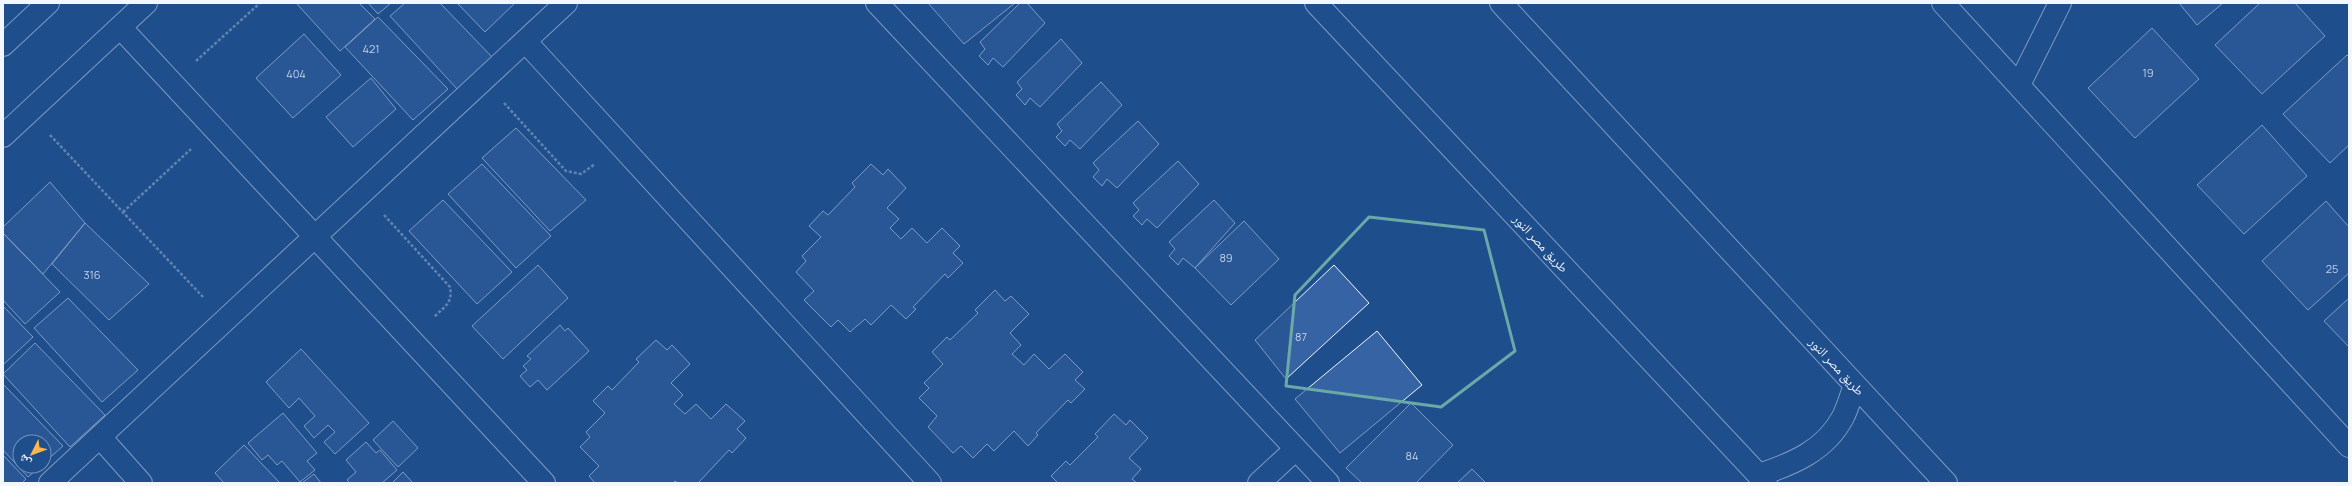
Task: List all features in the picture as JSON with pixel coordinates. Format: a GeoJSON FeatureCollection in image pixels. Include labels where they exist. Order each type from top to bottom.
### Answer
{"type":"FeatureCollection","features":[{"type":"Feature","properties":{"kind":"street"},"geometry":{"type":"LineString","coordinates":[[3,45],[48,3]]}},
{"type":"Feature","properties":{"kind":"street"},"geometry":{"type":"LineString","coordinates":[[3,136],[146,3]]}},
{"type":"Feature","properties":{"kind":"street"},"geometry":{"type":"LineString","coordinates":[[50,483],[566,3]]}},
{"type":"Feature","properties":{"kind":"street"},"geometry":{"type":"LineString","coordinates":[[877,3],[1328,483]]}},
{"type":"Feature","properties":{"kind":"street","name":"طريق مصر النور"},"geometry":{"type":"LineString","coordinates":[[1316,3],[1762,479]]}},
{"type":"Feature","properties":{"kind":"street","name":"طريق مصر النور"},"geometry":{"type":"LineString","coordinates":[[1501,3],[1855,385],[1940,482]]}},
{"type":"Feature","properties":{"kind":"street"},"geometry":{"type":"LineString","coordinates":[[1944,3],[2349,446]]}},
{"type":"Feature","properties":{"kind":"street"},"geometry":{"type":"LineString","coordinates":[[2019,85],[2060,3]]}},
{"type":"Feature","properties":{"kind":"street"},"geometry":{"type":"LineString","coordinates":[[120,27],[544,483]]}},
{"type":"Feature","properties":{"kind":"street"},"geometry":{"type":"LineString","coordinates":[[525,41],[930,483]]}},
{"type":"Feature","properties":{"kind":"street"},"geometry":{"type":"LineString","coordinates":[[1762,479],[1792,464],[1821,445],[1843,418],[1855,385]]}},
{"type":"Feature","properties":{"kind":"street"},"geometry":{"type":"LineString","coordinates":[[100,437],[141,483]]}},
{"type":"Feature","properties":{"kind":"street"},"geometry":{"type":"LineString","coordinates":[[1259,483],[1296,449]]}},
{"type":"Feature","properties":{"kind":"path"},"geometry":{"type":"LineString","coordinates":[[172,83],[260,3]]}},
{"type":"Feature","properties":{"kind":"path"},"geometry":{"type":"LineString","coordinates":[[483,80],[566,171],[575,174],[586,172],[617,143]]}},
{"type":"Feature","properties":{"kind":"path"},"geometry":{"type":"LineString","coordinates":[[28,112],[225,321]]}},
{"type":"Feature","properties":{"kind":"path"},"geometry":{"type":"LineString","coordinates":[[122,212],[214,128]]}},
{"type":"Feature","properties":{"kind":"path"},"geometry":{"type":"LineString","coordinates":[[362,192],[450,287],[452,296],[448,303],[410,339]]}},
{"type":"Feature","properties":{"kind":"highlighted area"},"geometry":{"type":"Polygon","coordinates":[[[1369,217],[1484,230],[1515,351],[1441,407],[1286,386],[1295,295],[1369,217]]]}},
{"type":"Feature","properties":{"kind":"building"},"geometry":{"type":"Polygon","coordinates":[[[296,3],[359,3],[375,19],[340,51],[296,3]]]}},
{"type":"Feature","properties":{"kind":"building"},"geometry":{"type":"Polygon","coordinates":[[[368,3],[391,3],[378,14],[368,3]]]}},
{"type":"Feature","properties":{"kind":"building"},"geometry":{"type":"Polygon","coordinates":[[[405,3],[440,3],[493,58],[458,90],[390,16],[405,3]]]}},
{"type":"Feature","properties":{"kind":"building"},"geometry":{"type":"Polygon","coordinates":[[[457,3],[515,3],[485,32],[457,3]]]}},
{"type":"Feature","properties":{"kind":"building"},"geometry":{"type":"Polygon","coordinates":[[[928,3],[1015,3],[964,44],[928,3]]]}},
{"type":"Feature","properties":{"kind":"building"},"geometry":{"type":"Polygon","coordinates":[[[1020,3],[1027,3],[1045,23],[1003,67],[993,58],[988,65],[979,56],[985,49],[980,42],[1020,3]]]}},
{"type":"Feature","properties":{"kind":"building"},"geometry":{"type":"Polygon","coordinates":[[[2179,3],[2223,3],[2197,25],[2179,3]]]}},
{"type":"Feature","properties":{"kind":"building"},"geometry":{"type":"Polygon","coordinates":[[[2260,3],[2295,3],[2325,36],[2262,94],[2215,45],[2260,3]]]}},
{"type":"Feature","properties":{"kind":"building"},"geometry":{"type":"Polygon","coordinates":[[[378,17],[448,89],[413,120],[345,47],[378,17]]]}},
{"type":"Feature","properties":{"kind":"building"},"geometry":{"type":"Polygon","coordinates":[[[2152,28],[2199,79],[2135,138],[2088,88],[2152,28]]]}},
{"type":"Feature","properties":{"kind":"building"},"geometry":{"type":"Polygon","coordinates":[[[304,34],[341,75],[293,118],[256,78],[304,34]]]}},
{"type":"Feature","properties":{"kind":"building"},"geometry":{"type":"Polygon","coordinates":[[[1061,39],[1082,63],[1040,107],[1030,98],[1025,105],[1016,95],[1022,89],[1017,82],[1061,39]]]}},
{"type":"Feature","properties":{"kind":"building"},"geometry":{"type":"Polygon","coordinates":[[[2347,55],[2349,57],[2349,145],[2330,163],[2283,114],[2347,55]]]}},
{"type":"Feature","properties":{"kind":"building"},"geometry":{"type":"Polygon","coordinates":[[[371,78],[396,109],[353,147],[326,117],[371,78]]]}},
{"type":"Feature","properties":{"kind":"building"},"geometry":{"type":"Polygon","coordinates":[[[1101,82],[1122,105],[1080,149],[1070,140],[1065,146],[1056,137],[1062,131],[1057,124],[1101,82]]]}},
{"type":"Feature","properties":{"kind":"building"},"geometry":{"type":"Polygon","coordinates":[[[1138,121],[1159,144],[1117,188],[1107,179],[1102,186],[1093,177],[1099,170],[1093,163],[1138,121]]]}},
{"type":"Feature","properties":{"kind":"building"},"geometry":{"type":"Polygon","coordinates":[[[2262,125],[2307,176],[2244,234],[2197,185],[2262,125]]]}},
{"type":"Feature","properties":{"kind":"building"},"geometry":{"type":"Polygon","coordinates":[[[516,128],[586,200],[550,231],[482,158],[516,128]]]}},
{"type":"Feature","properties":{"kind":"building"},"geometry":{"type":"Polygon","coordinates":[[[1178,161],[1199,184],[1157,228],[1147,219],[1142,225],[1133,216],[1139,210],[1133,203],[1178,161]]]}},
{"type":"Feature","properties":{"kind":"building"},"geometry":{"type":"Polygon","coordinates":[[[482,164],[551,236],[516,268],[448,194],[482,164]]]}},
{"type":"Feature","properties":{"kind":"building"},"geometry":{"type":"Polygon","coordinates":[[[871,164],[883,175],[888,169],[906,188],[887,208],[899,219],[890,228],[901,239],[912,228],[927,243],[942,228],[960,246],[953,253],[963,263],[948,278],[945,274],[913,307],[916,309],[906,319],[891,305],[871,325],[865,319],[850,332],[838,320],[831,327],[804,300],[814,291],[796,272],[806,261],[802,256],[821,237],[809,226],[823,211],[828,215],[855,187],[852,183],[871,164]]]}},
{"type":"Feature","properties":{"kind":"building"},"geometry":{"type":"Polygon","coordinates":[[[50,182],[85,223],[43,274],[3,233],[3,227],[50,182]]]}},
{"type":"Feature","properties":{"kind":"building"},"geometry":{"type":"Polygon","coordinates":[[[443,200],[512,272],[477,304],[409,231],[443,200]]]}},
{"type":"Feature","properties":{"kind":"building"},"geometry":{"type":"Polygon","coordinates":[[[1214,200],[1235,223],[1195,268],[1183,258],[1178,265],[1169,256],[1175,249],[1169,242],[1214,200]]]}},
{"type":"Feature","properties":{"kind":"building"},"geometry":{"type":"Polygon","coordinates":[[[2326,201],[2349,227],[2349,273],[2308,310],[2262,261],[2326,201]]]}},
{"type":"Feature","properties":{"kind":"building"},"geometry":{"type":"Polygon","coordinates":[[[1244,221],[1279,259],[1231,305],[1195,268],[1244,221]]]}},
{"type":"Feature","properties":{"kind":"building"},"geometry":{"type":"Polygon","coordinates":[[[85,223],[149,284],[109,320],[52,264],[85,223]]]}},
{"type":"Feature","properties":{"kind":"building"},"geometry":{"type":"Polygon","coordinates":[[[3,233],[60,292],[25,324],[3,300],[3,233]]]}},
{"type":"Feature","properties":{"kind":"building"},"geometry":{"type":"Polygon","coordinates":[[[538,265],[568,298],[503,359],[472,326],[538,265]]]}},
{"type":"Feature","properties":{"kind":"building"},"geometry":{"type":"Polygon","coordinates":[[[1334,265],[1369,303],[1286,379],[1255,340],[1334,265]]]}},
{"type":"Feature","properties":{"kind":"building"},"geometry":{"type":"Polygon","coordinates":[[[995,290],[1005,301],[1011,296],[1029,314],[1010,333],[1021,345],[1012,354],[1024,365],[1034,354],[1049,369],[1065,354],[1083,372],[1075,380],[1085,389],[1071,403],[1068,400],[1036,433],[1038,435],[1028,446],[1014,431],[994,451],[987,444],[973,458],[961,446],[953,453],[928,427],[937,416],[919,398],[929,388],[924,383],[943,364],[932,352],[947,337],[950,340],[978,313],[975,310],[995,290]]]}},
{"type":"Feature","properties":{"kind":"building"},"geometry":{"type":"Polygon","coordinates":[[[68,298],[138,370],[102,402],[34,328],[68,298]]]}},
{"type":"Feature","properties":{"kind":"building"},"geometry":{"type":"Polygon","coordinates":[[[2349,298],[2349,347],[2324,321],[2349,298]]]}},
{"type":"Feature","properties":{"kind":"building"},"geometry":{"type":"Polygon","coordinates":[[[3,306],[33,337],[3,365],[3,306]]]}},
{"type":"Feature","properties":{"kind":"building"},"geometry":{"type":"Polygon","coordinates":[[[560,325],[565,331],[568,328],[589,351],[547,390],[538,380],[530,387],[520,376],[527,370],[523,366],[531,359],[527,356],[560,325]]]}},
{"type":"Feature","properties":{"kind":"building"},"geometry":{"type":"Polygon","coordinates":[[[1377,331],[1422,385],[1340,453],[1295,399],[1377,331]]]}},
{"type":"Feature","properties":{"kind":"building"},"geometry":{"type":"Polygon","coordinates":[[[656,340],[667,350],[672,345],[690,364],[671,383],[683,395],[674,404],[685,414],[696,404],[711,419],[726,404],[745,421],[737,429],[746,438],[732,453],[729,450],[698,483],[678,483],[675,481],[673,483],[595,483],[589,476],[599,466],[580,447],[590,437],[586,432],[605,413],[593,401],[608,386],[612,390],[639,362],[636,359],[656,340]]]}},
{"type":"Feature","properties":{"kind":"building"},"geometry":{"type":"Polygon","coordinates":[[[35,343],[105,415],[70,447],[3,374],[35,343]]]}},
{"type":"Feature","properties":{"kind":"building"},"geometry":{"type":"Polygon","coordinates":[[[301,349],[369,423],[335,454],[324,442],[335,432],[328,425],[314,438],[304,426],[315,416],[299,398],[289,408],[266,382],[301,349]]]}},
{"type":"Feature","properties":{"kind":"building"},"geometry":{"type":"Polygon","coordinates":[[[3,384],[51,434],[12,434],[12,460],[3,450],[3,384]]]}},
{"type":"Feature","properties":{"kind":"building"},"geometry":{"type":"Polygon","coordinates":[[[1411,403],[1453,445],[1416,483],[1362,483],[1346,468],[1411,403]]]}},
{"type":"Feature","properties":{"kind":"building"},"geometry":{"type":"Polygon","coordinates":[[[283,413],[317,453],[307,461],[315,470],[300,482],[282,461],[277,465],[268,455],[262,460],[248,443],[283,413]]]}},
{"type":"Feature","properties":{"kind":"building"},"geometry":{"type":"Polygon","coordinates":[[[1114,414],[1126,425],[1130,420],[1148,438],[1129,458],[1141,469],[1132,479],[1137,483],[1058,483],[1051,476],[1066,461],[1070,465],[1098,437],[1095,434],[1114,414]]]}},
{"type":"Feature","properties":{"kind":"building"},"geometry":{"type":"Polygon","coordinates":[[[393,421],[418,448],[398,467],[373,440],[393,421]]]}},
{"type":"Feature","properties":{"kind":"building"},"geometry":{"type":"Polygon","coordinates":[[[52,435],[63,446],[52,456],[52,435]]]}},
{"type":"Feature","properties":{"kind":"building"},"geometry":{"type":"Polygon","coordinates":[[[366,442],[376,453],[380,450],[397,470],[382,483],[350,483],[347,480],[356,472],[346,460],[366,442]]]}},
{"type":"Feature","properties":{"kind":"building"},"geometry":{"type":"Polygon","coordinates":[[[244,445],[280,483],[224,483],[215,473],[244,445]]]}},
{"type":"Feature","properties":{"kind":"building"},"geometry":{"type":"Polygon","coordinates":[[[3,455],[12,464],[12,474],[21,474],[26,479],[22,483],[3,483],[3,455]]]}},
{"type":"Feature","properties":{"kind":"building"},"geometry":{"type":"Polygon","coordinates":[[[1472,469],[1486,483],[1457,483],[1472,469]]]}},
{"type":"Feature","properties":{"kind":"building"},"geometry":{"type":"Polygon","coordinates":[[[403,472],[413,483],[392,483],[403,472]]]}},
{"type":"Feature","properties":{"kind":"building"},"geometry":{"type":"Polygon","coordinates":[[[314,474],[321,483],[302,483],[314,474]]]}}]}
